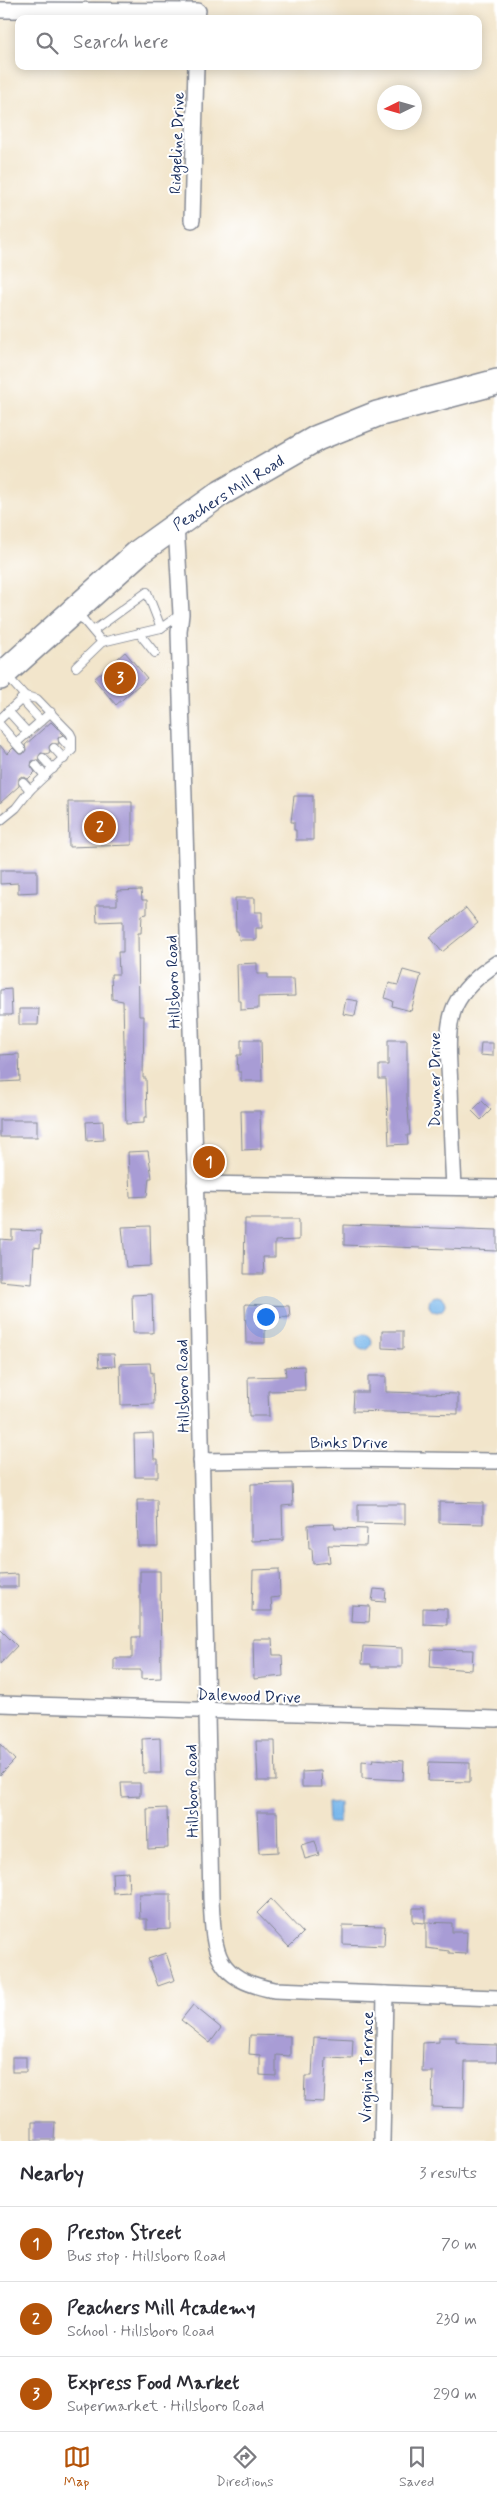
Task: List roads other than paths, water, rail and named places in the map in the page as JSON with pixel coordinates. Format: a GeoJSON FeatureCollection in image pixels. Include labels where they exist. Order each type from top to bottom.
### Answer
{"type":"FeatureCollection","features":[{"type":"Feature","properties":{"kind":"main road","name":"Peachers Mill Road"},"geometry":{"type":"LineString","coordinates":[[2,675],[139,552],[222,493],[317,438],[377,414],[497,382]]}},
{"type":"Feature","properties":{"kind":"street"},"geometry":{"type":"LineString","coordinates":[[0,10],[198,10]]}},
{"type":"Feature","properties":{"kind":"street","name":"Ridgeline Drive"},"geometry":{"type":"LineString","coordinates":[[192,220],[196,70]]}},
{"type":"Feature","properties":{"kind":"street","name":"Hillsboro Road"},"geometry":{"type":"LineString","coordinates":[[176,524],[181,614],[179,632],[195,1184],[212,1924],[219,1958],[225,1968],[235,1977],[246,1983],[274,1990],[497,1998]]}},
{"type":"Feature","properties":{"kind":"street","name":"Downer Drive"},"geometry":{"type":"LineString","coordinates":[[454,1186],[449,1049],[451,1024],[455,1007],[464,992],[474,979],[497,963]]}},
{"type":"Feature","properties":{"kind":"street"},"geometry":{"type":"LineString","coordinates":[[195,1184],[497,1188]]}},
{"type":"Feature","properties":{"kind":"street","name":"Binks Drive"},"geometry":{"type":"LineString","coordinates":[[201,1461],[340,1459],[497,1461]]}},
{"type":"Feature","properties":{"kind":"street","name":"Dalewood Drive"},"geometry":{"type":"LineString","coordinates":[[0,1704],[497,1720]]}},
{"type":"Feature","properties":{"kind":"street","name":"Virginia Terrace"},"geometry":{"type":"LineString","coordinates":[[382,2141],[385,1994]]}},
{"type":"Feature","properties":{"kind":"lane"},"geometry":{"type":"LineString","coordinates":[[93,631],[147,592],[161,628]]}},
{"type":"Feature","properties":{"kind":"lane"},"geometry":{"type":"LineString","coordinates":[[75,610],[102,642]]}},
{"type":"Feature","properties":{"kind":"lane"},"geometry":{"type":"LineString","coordinates":[[76,667],[102,642],[161,628],[181,614]]}},
{"type":"Feature","properties":{"kind":"lane"},"geometry":{"type":"LineString","coordinates":[[138,633],[155,653]]}},
{"type":"Feature","properties":{"kind":"lane"},"geometry":{"type":"LineString","coordinates":[[2,675],[23,698],[42,725]]}},
{"type":"Feature","properties":{"kind":"lane"},"geometry":{"type":"LineString","coordinates":[[0,719],[23,698],[37,699],[72,737],[72,750],[30,790],[16,808],[0,821]]}},
{"type":"Feature","properties":{"kind":"lane"},"geometry":{"type":"LineString","coordinates":[[8,711],[27,737]]}},
{"type":"Feature","properties":{"kind":"lane"},"geometry":{"type":"LineString","coordinates":[[0,725],[19,746],[42,725],[51,712]]}},
{"type":"Feature","properties":{"kind":"lane"},"geometry":{"type":"LineString","coordinates":[[63,740],[72,750]]}},
{"type":"Feature","properties":{"kind":"lane"},"geometry":{"type":"LineString","coordinates":[[54,748],[64,759]]}},
{"type":"Feature","properties":{"kind":"lane"},"geometry":{"type":"LineString","coordinates":[[43,758],[53,769]]}},
{"type":"Feature","properties":{"kind":"lane"},"geometry":{"type":"LineString","coordinates":[[36,765],[46,776]]}},
{"type":"Feature","properties":{"kind":"lane"},"geometry":{"type":"LineString","coordinates":[[23,782],[30,790]]}},
{"type":"Feature","properties":{"kind":"water"},"geometry":{"type":"Polygon","coordinates":[[[434,1296],[440,1296],[445,1301],[443,1310],[434,1312],[429,1307],[429,1301],[434,1296]]]}},
{"type":"Feature","properties":{"kind":"water"},"geometry":{"type":"Polygon","coordinates":[[[361,1334],[367,1334],[372,1339],[370,1348],[361,1350],[356,1345],[356,1339],[361,1334]]]}},
{"type":"Feature","properties":{"kind":"water"},"geometry":{"type":"Polygon","coordinates":[[[339,1802],[339,1823],[328,1823],[327,1803],[339,1802]]]}},
{"type":"Feature","properties":{"kind":"place","name":"Express Food Market"},"geometry":{"type":"Point","coordinates":[120,678]}},
{"type":"Feature","properties":{"kind":"place","name":"Peachers Mill Academy"},"geometry":{"type":"Point","coordinates":[100,827]}},
{"type":"Feature","properties":{"kind":"place","name":"Preston Street"},"geometry":{"type":"Point","coordinates":[209,1162]}}]}
